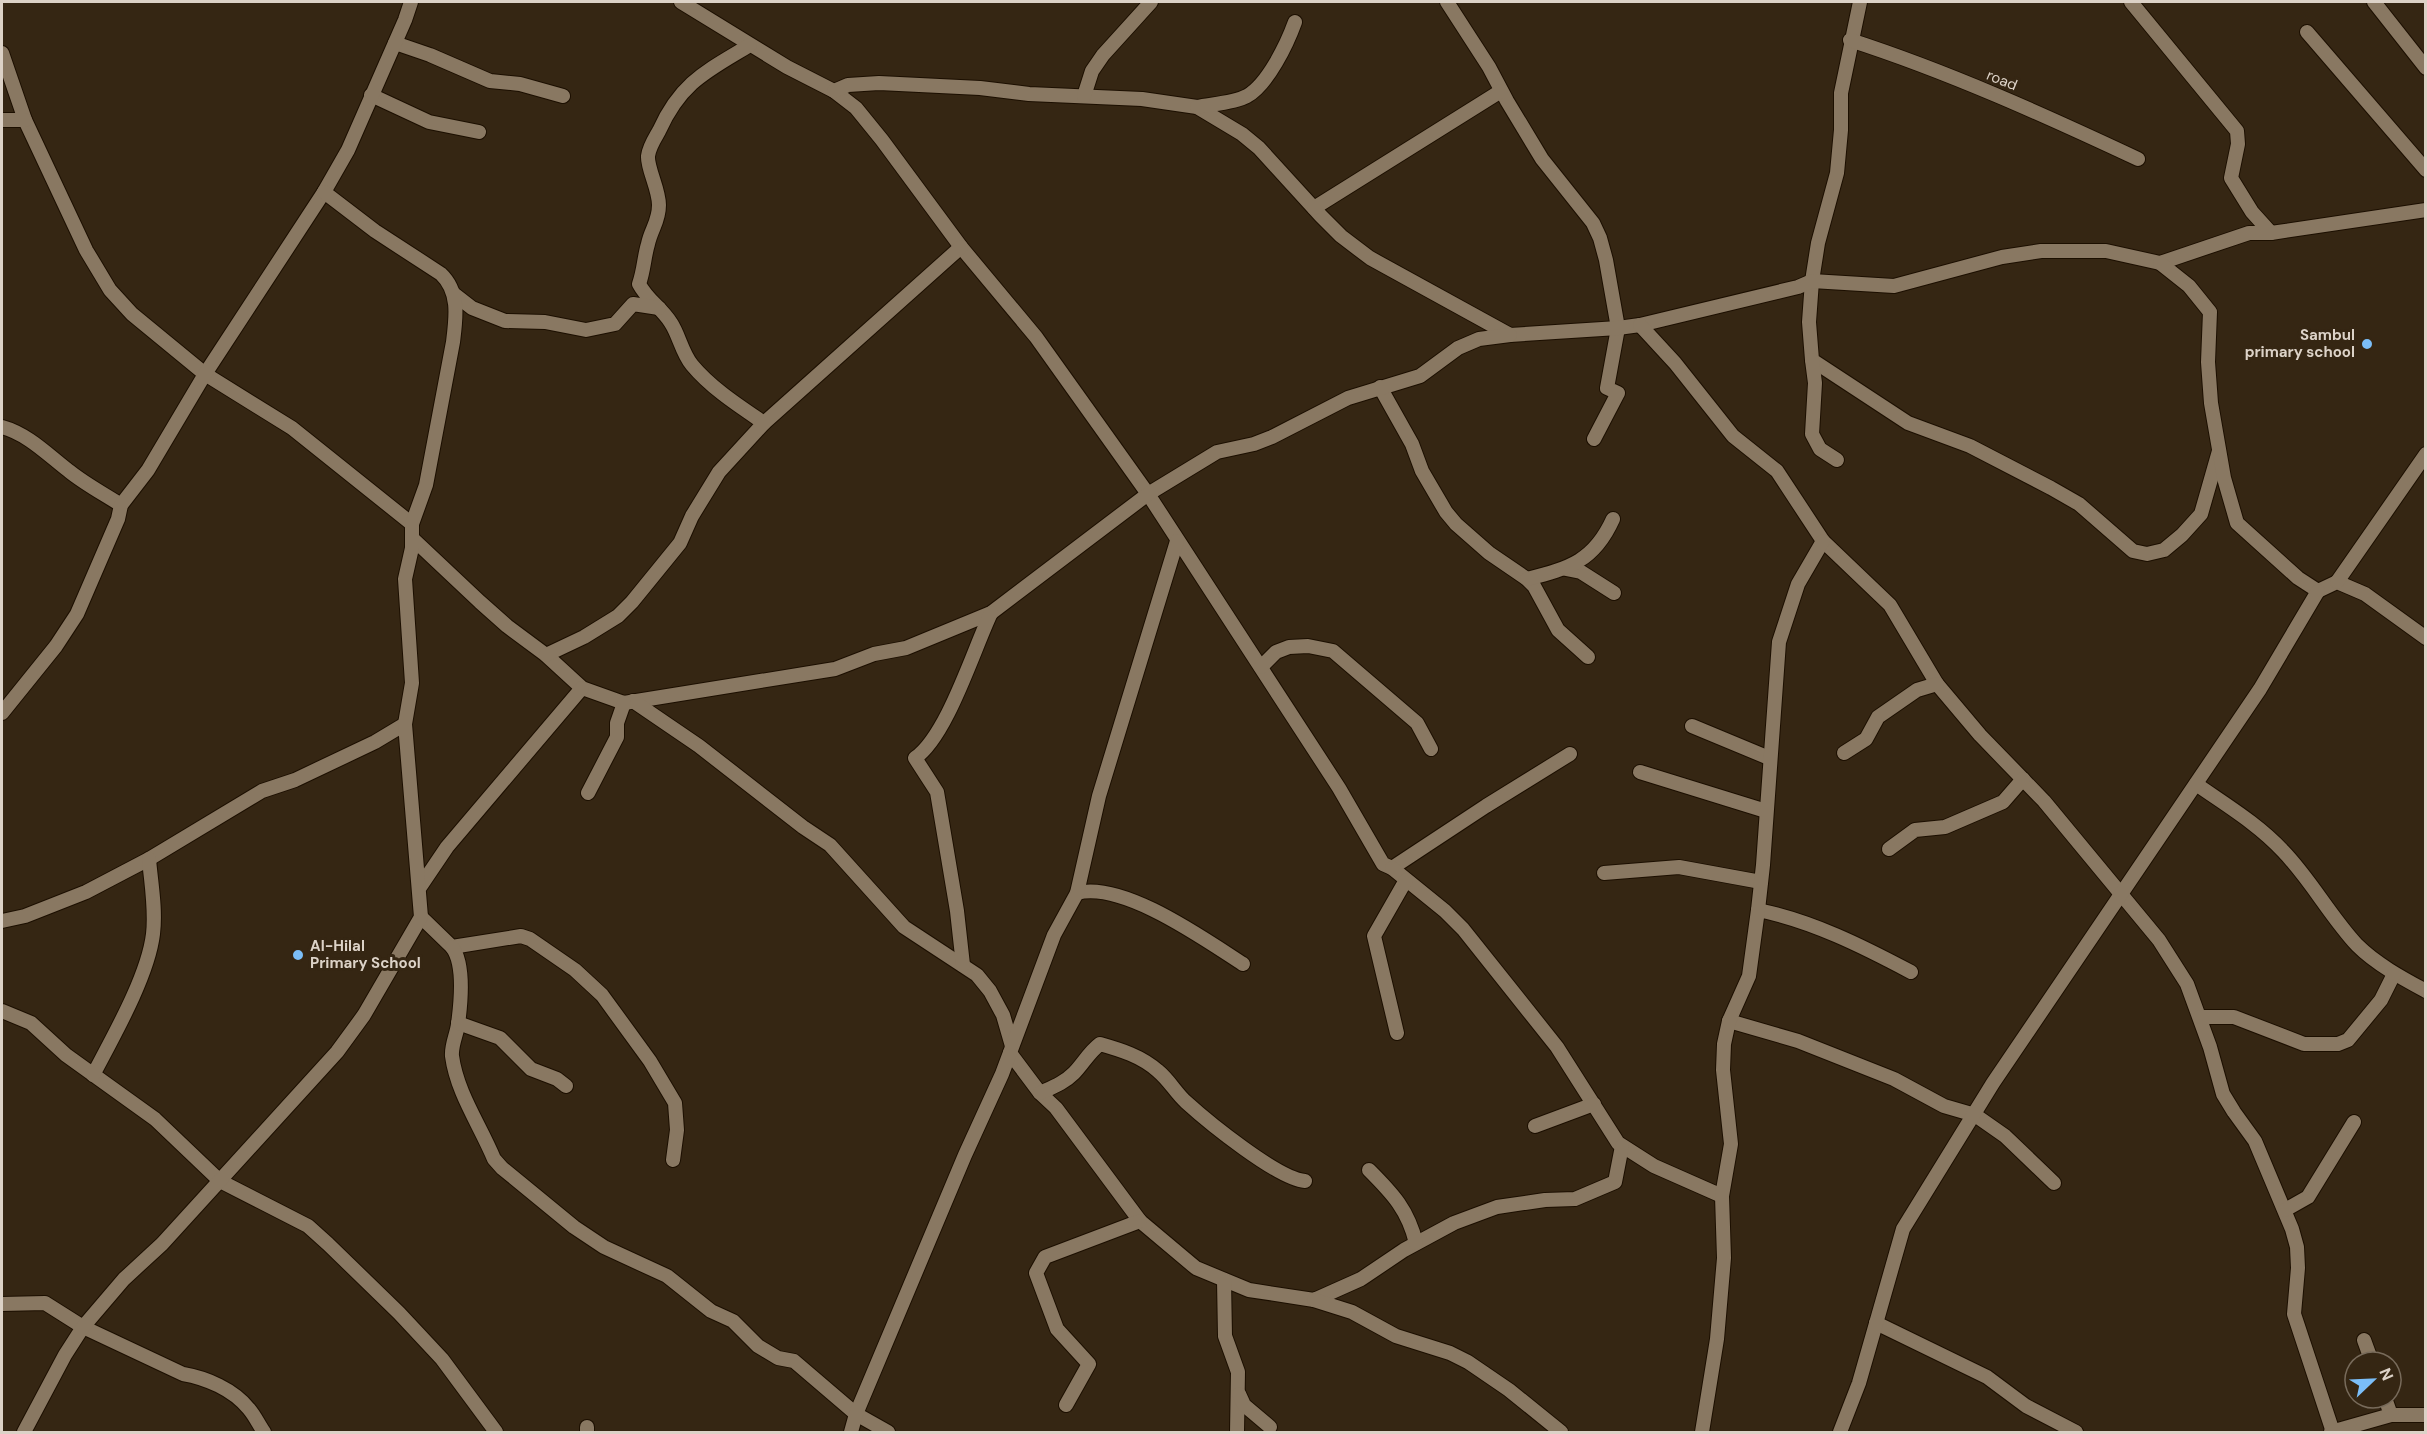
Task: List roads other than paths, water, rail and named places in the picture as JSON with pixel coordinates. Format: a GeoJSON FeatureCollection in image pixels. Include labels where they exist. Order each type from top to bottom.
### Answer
{"type":"FeatureCollection","features":[{"type":"Feature","properties":{"kind":"street"},"geometry":{"type":"LineString","coordinates":[[2,713],[56,646],[76,614],[122,505],[148,470],[205,374],[324,192],[348,150],[411,2]]}},
{"type":"Feature","properties":{"kind":"street"},"geometry":{"type":"LineString","coordinates":[[681,2],[787,67],[834,91],[856,108],[961,247],[1036,337],[1148,494],[1340,788],[1383,864],[1392,868],[1445,911],[1463,929],[1557,1047],[1618,1143],[1654,1166],[1722,1196]]}},
{"type":"Feature","properties":{"kind":"street"},"geometry":{"type":"LineString","coordinates":[[1084,96],[1092,71],[1103,55],[1151,2]]}},
{"type":"Feature","properties":{"kind":"street"},"geometry":{"type":"LineString","coordinates":[[1447,2],[1489,67],[1542,159],[1593,223],[1606,260],[1618,328],[1606,388],[1618,393],[1594,439]]}},
{"type":"Feature","properties":{"kind":"street"},"geometry":{"type":"LineString","coordinates":[[1837,460],[1820,449],[1812,434],[1815,383],[1809,322],[1818,243],[1837,173],[1842,93],[1860,2]]}},
{"type":"Feature","properties":{"kind":"street"},"geometry":{"type":"LineString","coordinates":[[2131,2],[2237,132],[2238,144],[2231,178],[2252,212],[2271,233]]}},
{"type":"Feature","properties":{"kind":"street"},"geometry":{"type":"LineString","coordinates":[[2374,2],[2426,68]]}},
{"type":"Feature","properties":{"kind":"street"},"geometry":{"type":"LineString","coordinates":[[834,91],[848,85],[879,83],[980,88],[1029,94],[1142,99],[1197,107],[1245,97],[1254,91],[1288,41],[1295,22]]}},
{"type":"Feature","properties":{"kind":"street"},"geometry":{"type":"LineString","coordinates":[[2307,32],[2426,170]]}},
{"type":"Feature","properties":{"kind":"street","name":"road"},"geometry":{"type":"LineString","coordinates":[[1851,40],[1914,61],[2023,106],[2138,159]]}},
{"type":"Feature","properties":{"kind":"street"},"geometry":{"type":"LineString","coordinates":[[395,43],[490,81],[520,84],[563,96]]}},
{"type":"Feature","properties":{"kind":"street"},"geometry":{"type":"LineString","coordinates":[[750,45],[687,86],[673,104],[651,148],[649,164],[658,192],[658,223],[648,243],[646,261],[639,284],[645,296],[661,308],[672,324],[690,363],[734,402],[764,423]]}},
{"type":"Feature","properties":{"kind":"street"},"geometry":{"type":"LineString","coordinates":[[2,53],[25,120],[86,250],[110,290],[132,314],[205,374],[292,428],[412,531],[507,627],[546,655],[582,688],[628,702],[699,746],[803,827],[830,845],[904,927],[976,975],[990,991],[1002,1016],[1011,1049],[1041,1093],[1056,1108],[1140,1221],[1196,1268],[1249,1290],[1314,1300],[1352,1312],[1396,1336],[1450,1353],[1468,1362],[1509,1390],[1561,1432]]}},
{"type":"Feature","properties":{"kind":"street"},"geometry":{"type":"LineString","coordinates":[[1314,208],[1502,91]]}},
{"type":"Feature","properties":{"kind":"street"},"geometry":{"type":"LineString","coordinates":[[371,95],[429,122],[479,132]]}},
{"type":"Feature","properties":{"kind":"street"},"geometry":{"type":"LineString","coordinates":[[1197,107],[1242,134],[1259,148],[1341,236],[1370,258],[1510,335]]}},
{"type":"Feature","properties":{"kind":"street"},"geometry":{"type":"LineString","coordinates":[[2,120],[25,120]]}},
{"type":"Feature","properties":{"kind":"street"},"geometry":{"type":"LineString","coordinates":[[24,1432],[65,1355],[83,1327],[124,1278],[162,1244],[338,1052],[364,1015],[421,917],[405,724],[412,683],[405,579],[412,548],[412,531],[426,485],[450,362],[456,323],[454,294],[448,281],[441,274],[375,231],[324,192]]}},
{"type":"Feature","properties":{"kind":"street"},"geometry":{"type":"LineString","coordinates":[[2160,263],[2249,233],[2271,233],[2426,210]]}},
{"type":"Feature","properties":{"kind":"street"},"geometry":{"type":"LineString","coordinates":[[546,655],[584,637],[618,616],[645,588],[680,543],[692,516],[719,472],[764,423],[961,247]]}},
{"type":"Feature","properties":{"kind":"street"},"geometry":{"type":"LineString","coordinates":[[628,702],[835,669],[874,654],[906,648],[991,613],[1148,494],[1217,452],[1254,444],[1348,398],[1420,376],[1458,348],[1479,339],[1640,325],[1798,287],[1812,281],[1894,286],[2002,257],[2041,251],[2106,251],[2160,263],[2189,286],[2211,312],[2208,362],[2211,403],[2224,478],[2237,523],[2298,578],[2318,591]]}},
{"type":"Feature","properties":{"kind":"street"},"geometry":{"type":"LineString","coordinates":[[454,294],[472,308],[505,321],[545,322],[586,330],[615,324],[633,304],[661,308]]}},
{"type":"Feature","properties":{"kind":"street"},"geometry":{"type":"LineString","coordinates":[[1640,325],[1733,436],[1777,471],[1823,541],[1890,605],[1937,684],[1980,735],[2044,801],[2159,940],[2187,984],[2216,1063],[2223,1094],[2255,1141],[2285,1210],[2297,1247],[2298,1268],[2294,1314],[2332,1432],[2391,1414],[2426,1415]]}},
{"type":"Feature","properties":{"kind":"street"},"geometry":{"type":"LineString","coordinates":[[1812,360],[1908,423],[1970,446],[2079,504],[2133,551],[2147,554],[2164,550],[2182,535],[2201,514],[2219,451]]}},
{"type":"Feature","properties":{"kind":"street"},"geometry":{"type":"LineString","coordinates":[[1380,387],[1412,444],[1422,471],[1446,512],[1456,524],[1490,553],[1527,579],[1558,630],[1588,657]]}},
{"type":"Feature","properties":{"kind":"street"},"geometry":{"type":"LineString","coordinates":[[2,427],[49,453],[71,472],[122,505]]}},
{"type":"Feature","properties":{"kind":"street"},"geometry":{"type":"LineString","coordinates":[[1840,1432],[1859,1383],[1903,1229],[1993,1083],[2260,689],[2318,591],[2337,582],[2426,454]]}},
{"type":"Feature","properties":{"kind":"street"},"geometry":{"type":"LineString","coordinates":[[1527,579],[1566,569],[1587,555],[1604,538],[1613,519]]}},
{"type":"Feature","properties":{"kind":"street"},"geometry":{"type":"LineString","coordinates":[[851,1432],[856,1414],[1011,1049],[1054,935],[1077,893],[1099,796],[1177,541]]}},
{"type":"Feature","properties":{"kind":"street"},"geometry":{"type":"LineString","coordinates":[[1702,1432],[1717,1339],[1724,1257],[1722,1196],[1731,1144],[1723,1070],[1724,1044],[1729,1021],[1749,976],[1761,882],[1779,642],[1798,584],[1823,541]]}},
{"type":"Feature","properties":{"kind":"street"},"geometry":{"type":"LineString","coordinates":[[1566,569],[1581,572],[1614,593]]}},
{"type":"Feature","properties":{"kind":"street"},"geometry":{"type":"LineString","coordinates":[[2337,582],[2364,594],[2426,638]]}},
{"type":"Feature","properties":{"kind":"street"},"geometry":{"type":"LineString","coordinates":[[963,965],[957,911],[937,792],[915,759],[926,750],[939,731],[991,613]]}},
{"type":"Feature","properties":{"kind":"street"},"geometry":{"type":"LineString","coordinates":[[1261,667],[1276,652],[1289,647],[1308,646],[1333,651],[1408,714],[1417,723],[1431,749]]}},
{"type":"Feature","properties":{"kind":"street"},"geometry":{"type":"LineString","coordinates":[[1844,753],[1866,739],[1878,717],[1917,690],[1937,684]]}},
{"type":"Feature","properties":{"kind":"street"},"geometry":{"type":"LineString","coordinates":[[420,887],[447,847],[582,688]]}},
{"type":"Feature","properties":{"kind":"street"},"geometry":{"type":"LineString","coordinates":[[588,793],[616,737],[617,723],[628,702]]}},
{"type":"Feature","properties":{"kind":"street"},"geometry":{"type":"LineString","coordinates":[[2,921],[25,916],[86,892],[149,859],[262,791],[295,780],[375,742],[405,724]]}},
{"type":"Feature","properties":{"kind":"street"},"geometry":{"type":"LineString","coordinates":[[1692,726],[1769,758]]}},
{"type":"Feature","properties":{"kind":"street"},"geometry":{"type":"LineString","coordinates":[[1392,868],[1570,754]]}},
{"type":"Feature","properties":{"kind":"street"},"geometry":{"type":"LineString","coordinates":[[1640,772],[1766,811]]}},
{"type":"Feature","properties":{"kind":"street"},"geometry":{"type":"LineString","coordinates":[[1889,849],[1916,830],[1945,827],[2004,802],[2023,780]]}},
{"type":"Feature","properties":{"kind":"street"},"geometry":{"type":"LineString","coordinates":[[2196,784],[2250,821],[2281,848],[2306,875],[2350,937],[2394,974],[2426,991]]}},
{"type":"Feature","properties":{"kind":"street"},"geometry":{"type":"LineString","coordinates":[[93,1075],[123,1017],[145,966],[153,935],[149,859]]}},
{"type":"Feature","properties":{"kind":"street"},"geometry":{"type":"LineString","coordinates":[[1604,873],[1679,867],[1761,882]]}},
{"type":"Feature","properties":{"kind":"street"},"geometry":{"type":"LineString","coordinates":[[1397,1033],[1374,936],[1406,880]]}},
{"type":"Feature","properties":{"kind":"street"},"geometry":{"type":"LineString","coordinates":[[1077,893],[1090,890],[1110,892],[1141,904],[1243,964]]}},
{"type":"Feature","properties":{"kind":"street"},"geometry":{"type":"LineString","coordinates":[[1758,909],[1793,917],[1876,953],[1911,972]]}},
{"type":"Feature","properties":{"kind":"street"},"geometry":{"type":"LineString","coordinates":[[421,917],[458,955],[460,968],[458,1023],[452,1054],[459,1089],[494,1159],[511,1178],[603,1247],[667,1276],[711,1311],[733,1321],[758,1346],[778,1358],[794,1361],[856,1414],[888,1432]]}},
{"type":"Feature","properties":{"kind":"street"},"geometry":{"type":"LineString","coordinates":[[452,947],[521,936],[530,939],[575,970],[602,995],[650,1061],[675,1104],[676,1130],[673,1160]]}},
{"type":"Feature","properties":{"kind":"street"},"geometry":{"type":"LineString","coordinates":[[2200,1017],[2234,1017],[2304,1044],[2338,1044],[2348,1040],[2381,1000],[2394,974]]}},
{"type":"Feature","properties":{"kind":"street"},"geometry":{"type":"LineString","coordinates":[[2,1011],[31,1023],[66,1055],[155,1119],[220,1180],[255,1201],[308,1226],[399,1313],[442,1359],[496,1432]]}},
{"type":"Feature","properties":{"kind":"street"},"geometry":{"type":"LineString","coordinates":[[1729,1021],[1798,1041],[1894,1078],[1944,1106],[1975,1115],[2005,1136],[2054,1184]]}},
{"type":"Feature","properties":{"kind":"street"},"geometry":{"type":"LineString","coordinates":[[458,1023],[500,1038],[531,1069],[557,1079],[566,1086]]}},
{"type":"Feature","properties":{"kind":"street"},"geometry":{"type":"LineString","coordinates":[[1041,1093],[1061,1084],[1072,1075],[1092,1050],[1100,1044],[1124,1051],[1159,1071],[1186,1101],[1240,1144],[1294,1180],[1305,1181]]}},
{"type":"Feature","properties":{"kind":"street"},"geometry":{"type":"LineString","coordinates":[[1535,1126],[1594,1104]]}},
{"type":"Feature","properties":{"kind":"street"},"geometry":{"type":"LineString","coordinates":[[2285,1210],[2308,1197],[2354,1122]]}},
{"type":"Feature","properties":{"kind":"street"},"geometry":{"type":"LineString","coordinates":[[1314,1300],[1361,1279],[1416,1244],[1455,1223],[1497,1207],[1545,1200],[1575,1199],[1615,1182],[1622,1146]]}},
{"type":"Feature","properties":{"kind":"street"},"geometry":{"type":"LineString","coordinates":[[1369,1170],[1397,1198],[1411,1224],[1416,1244]]}},
{"type":"Feature","properties":{"kind":"street"},"geometry":{"type":"LineString","coordinates":[[1066,1405],[1089,1364],[1057,1329],[1036,1273],[1045,1257],[1140,1221]]}},
{"type":"Feature","properties":{"kind":"street"},"geometry":{"type":"LineString","coordinates":[[1224,1280],[1226,1336],[1238,1372],[1237,1432]]}},
{"type":"Feature","properties":{"kind":"street"},"geometry":{"type":"LineString","coordinates":[[2,1304],[45,1303],[83,1327],[183,1374],[218,1384],[248,1407],[264,1432]]}},
{"type":"Feature","properties":{"kind":"street"},"geometry":{"type":"LineString","coordinates":[[1876,1323],[1987,1377],[2026,1406],[2076,1432]]}},
{"type":"Feature","properties":{"kind":"street"},"geometry":{"type":"LineString","coordinates":[[2364,1340],[2368,1350]]}},
{"type":"Feature","properties":{"kind":"street"},"geometry":{"type":"LineString","coordinates":[[1239,1394],[1244,1405],[1270,1427]]}},
{"type":"Feature","properties":{"kind":"street"},"geometry":{"type":"LineString","coordinates":[[2390,1410],[2391,1414]]}},
{"type":"Feature","properties":{"kind":"place","name":"Sambul primary school"},"geometry":{"type":"Point","coordinates":[2367,344]}},
{"type":"Feature","properties":{"kind":"place","name":"Al-Hilal Primary School"},"geometry":{"type":"Point","coordinates":[298,955]}}]}
